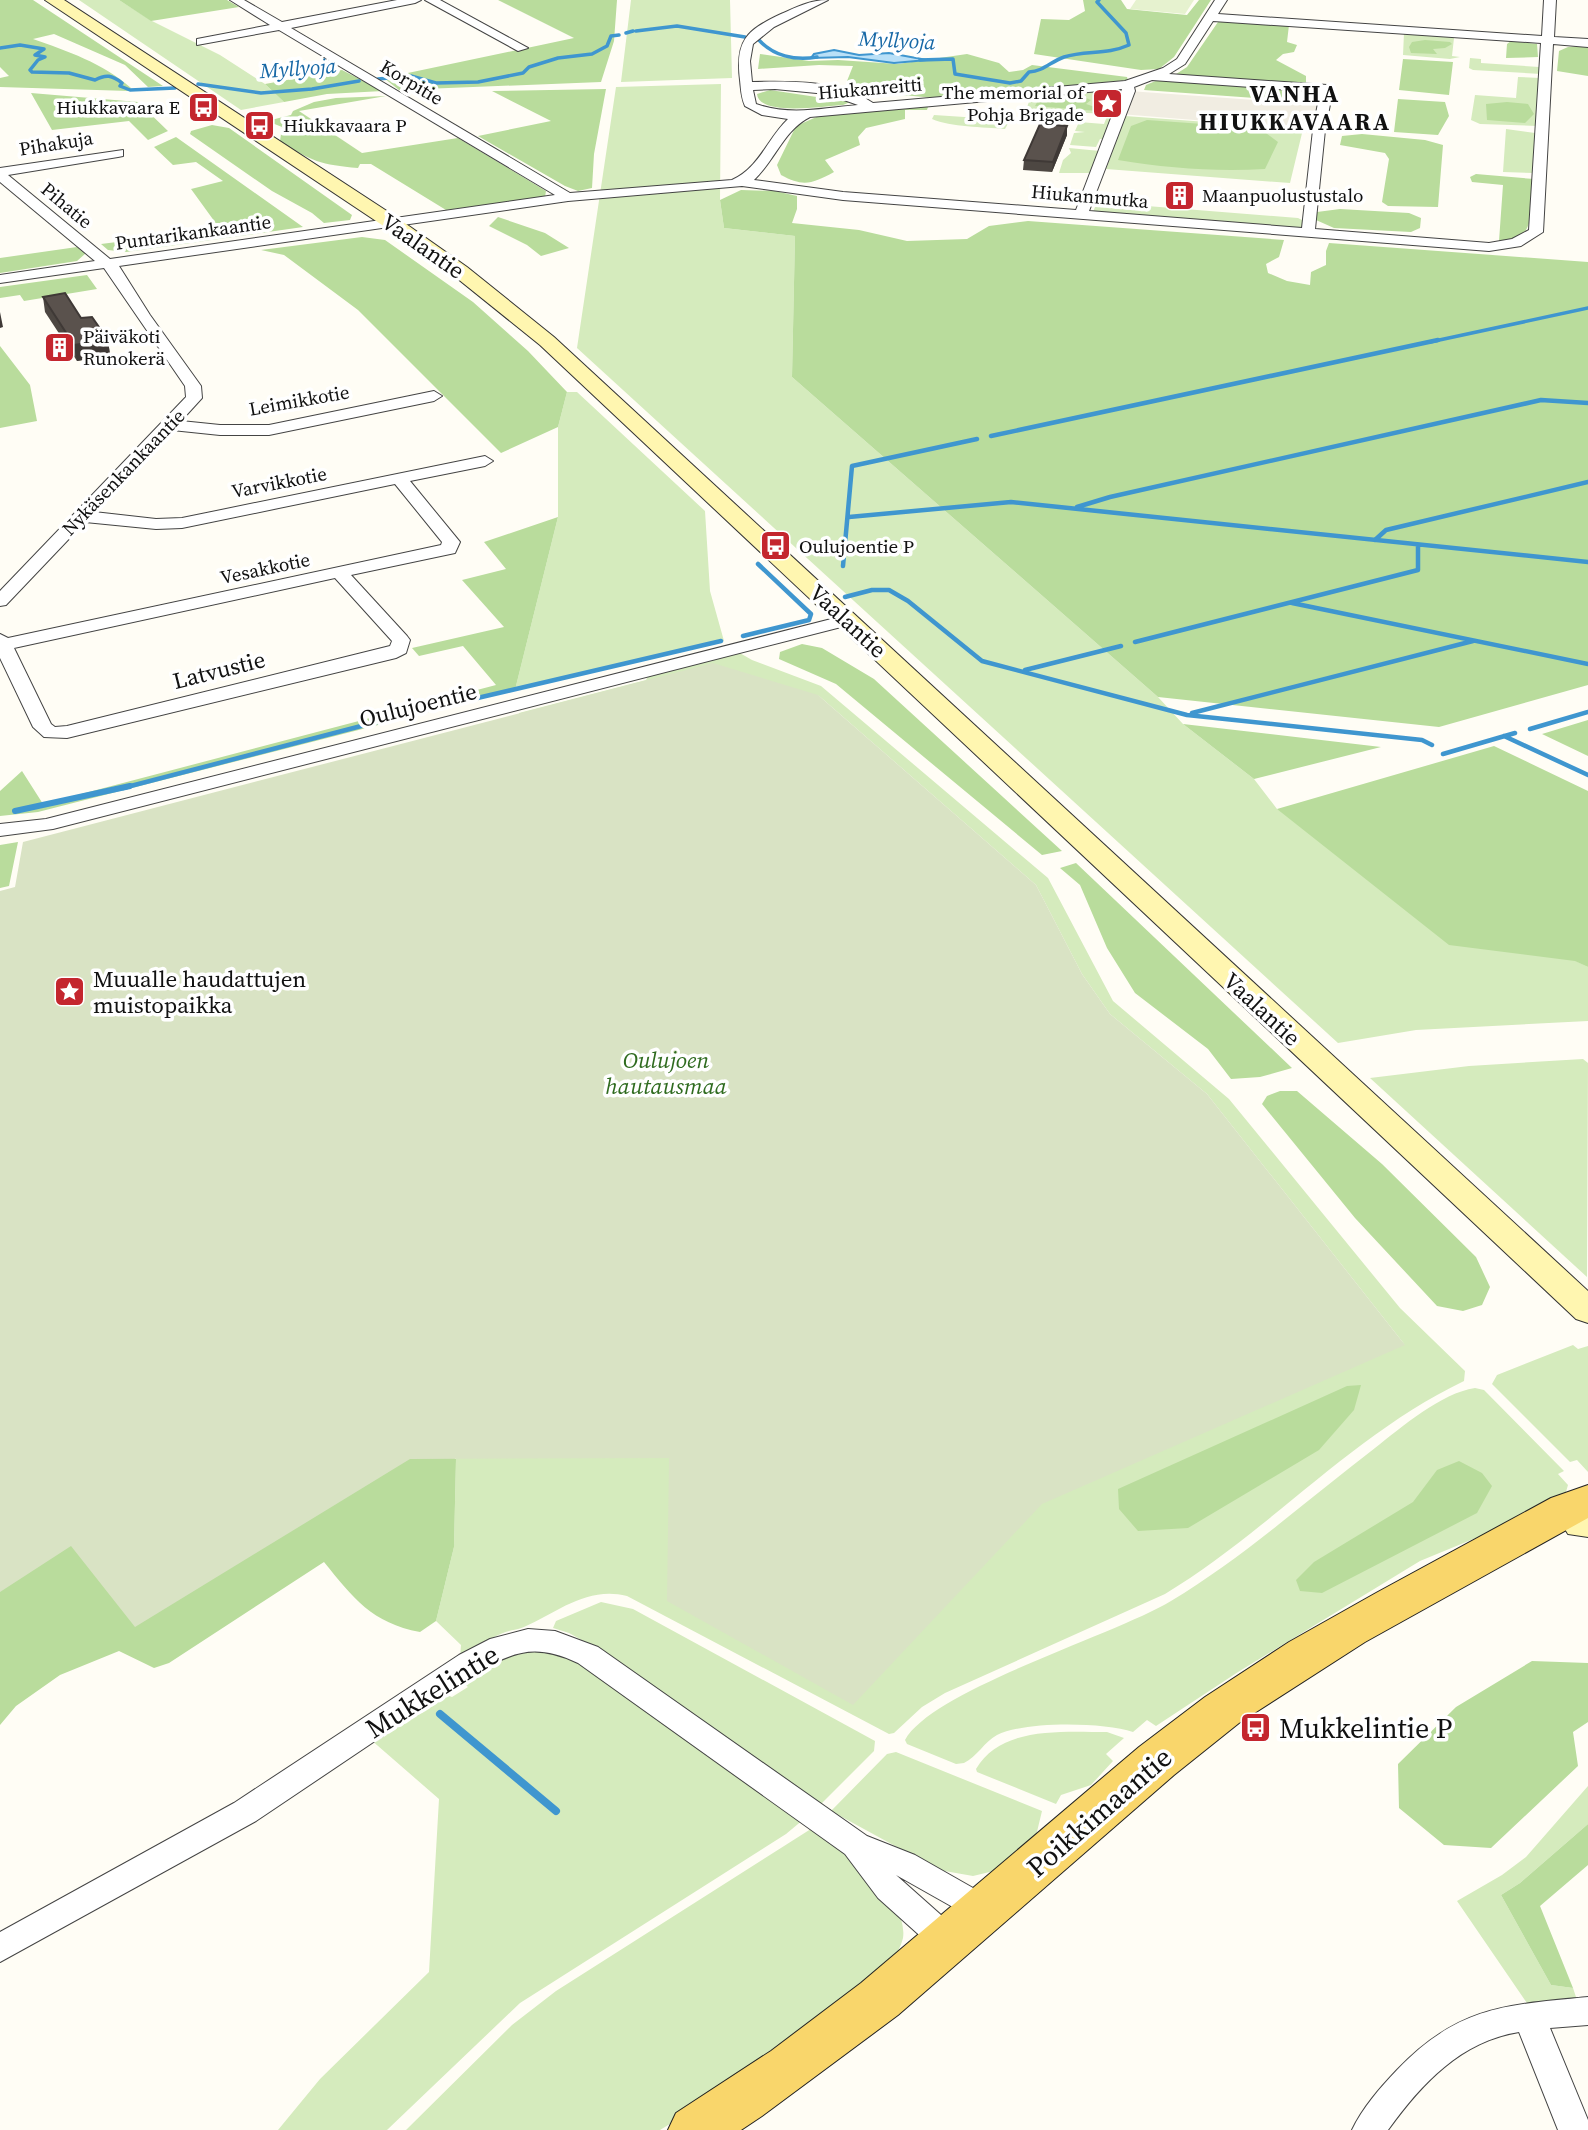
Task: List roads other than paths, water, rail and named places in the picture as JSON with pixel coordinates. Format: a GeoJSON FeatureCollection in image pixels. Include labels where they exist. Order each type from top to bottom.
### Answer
{"type":"FeatureCollection","features":[{"type":"Feature","properties":{"kind":"main road","name":"Poikkimaantie"},"geometry":{"type":"LineString","coordinates":[[695,2130],[853,2023],[1055,1849],[1112,1796],[1223,1709],[1359,1623],[1573,1518]]}},
{"type":"Feature","properties":{"kind":"street","name":"Vaalantie"},"geometry":{"type":"LineString","coordinates":[[53,0],[392,223],[460,271],[547,341],[1588,1311]]}},
{"type":"Feature","properties":{"kind":"street","name":"Korpitie"},"geometry":{"type":"LineString","coordinates":[[236,0],[568,197]]}},
{"type":"Feature","properties":{"kind":"street"},"geometry":{"type":"LineString","coordinates":[[201,42],[415,0]]}},
{"type":"Feature","properties":{"kind":"street"},"geometry":{"type":"LineString","coordinates":[[431,0],[522,48]]}},
{"type":"Feature","properties":{"kind":"street"},"geometry":{"type":"LineString","coordinates":[[797,117],[766,112],[751,106],[743,70],[746,45],[754,34],[822,0]]}},
{"type":"Feature","properties":{"kind":"street","name":"Hiukanreitti"},"geometry":{"type":"LineString","coordinates":[[742,181],[762,167],[797,117],[819,111],[1127,85],[1167,71],[1181,61],[1222,0]]}},
{"type":"Feature","properties":{"kind":"street","name":"Hiukanmutka"},"geometry":{"type":"LineString","coordinates":[[742,181],[843,196],[1489,247],[1516,243],[1536,232],[1550,0]]}},
{"type":"Feature","properties":{"kind":"street"},"geometry":{"type":"LineString","coordinates":[[1210,17],[1588,43]]}},
{"type":"Feature","properties":{"kind":"street"},"geometry":{"type":"LineString","coordinates":[[1151,77],[1327,89],[1319,130],[1308,233]]}},
{"type":"Feature","properties":{"kind":"street"},"geometry":{"type":"LineString","coordinates":[[1081,215],[1129,91],[1127,85]]}},
{"type":"Feature","properties":{"kind":"street"},"geometry":{"type":"LineString","coordinates":[[746,86],[781,86],[839,93],[859,98],[868,106]]}},
{"type":"Feature","properties":{"kind":"street","name":"Pihakuja"},"geometry":{"type":"LineString","coordinates":[[0,173],[118,153]]}},
{"type":"Feature","properties":{"kind":"street","name":"Pihatie"},"geometry":{"type":"LineString","coordinates":[[0,173],[109,264]]}},
{"type":"Feature","properties":{"kind":"street"},"geometry":{"type":"LineString","coordinates":[[392,223],[568,197],[717,187],[742,181]]}},
{"type":"Feature","properties":{"kind":"street","name":"Puntarikankaantie"},"geometry":{"type":"LineString","coordinates":[[0,279],[392,223]]}},
{"type":"Feature","properties":{"kind":"street","name":"Nykäsenkankaantie"},"geometry":{"type":"LineString","coordinates":[[0,601],[194,398],[193,386],[109,264]]}},
{"type":"Feature","properties":{"kind":"street","name":"Leimikkotie"},"geometry":{"type":"LineString","coordinates":[[170,425],[220,430],[269,430],[434,396]]}},
{"type":"Feature","properties":{"kind":"street","name":"Varvikkotie"},"geometry":{"type":"LineString","coordinates":[[80,516],[156,524],[182,523],[485,461]]}},
{"type":"Feature","properties":{"kind":"street","name":"Vesakkotie"},"geometry":{"type":"LineString","coordinates":[[1,643],[341,574],[449,549],[451,542],[398,479]]}},
{"type":"Feature","properties":{"kind":"street","name":"Latvustie"},"geometry":{"type":"LineString","coordinates":[[1,643],[43,727],[51,733],[67,732],[388,654],[399,649],[401,640],[341,574]]}},
{"type":"Feature","properties":{"kind":"street","name":"Oulujoentie"},"geometry":{"type":"LineString","coordinates":[[0,831],[60,822],[847,620]]}},
{"type":"Feature","properties":{"kind":"street","name":"Mukkelintie"},"geometry":{"type":"LineString","coordinates":[[0,1948],[245,1812],[469,1663],[508,1643],[536,1638],[554,1640],[588,1656],[856,1844],[904,1864],[967,1926]]}},
{"type":"Feature","properties":{"kind":"street","name":"Mukkelintie"},"geometry":{"type":"LineString","coordinates":[[856,1844],[890,1889],[967,1926]]}},
{"type":"Feature","properties":{"kind":"street"},"geometry":{"type":"LineString","coordinates":[[1369,2130],[1385,2105],[1452,2041],[1478,2028],[1529,2017],[1588,2011]]}},
{"type":"Feature","properties":{"kind":"street"},"geometry":{"type":"LineString","coordinates":[[1529,2017],[1575,2130]]}},
{"type":"Feature","properties":{"kind":"water"},"geometry":{"type":"Polygon","coordinates":[[[834,50],[859,55],[889,53],[927,60],[894,63],[848,57],[811,58],[814,54],[834,50]]]}},
{"type":"Feature","properties":{"kind":"waterway","name":"Myllyoja"},"geometry":{"type":"LineString","coordinates":[[920,60],[953,59],[955,74],[1010,83],[1021,81],[1029,72],[1039,70],[1064,57],[1129,45],[1126,33],[1097,2],[1099,0]]}},
{"type":"Feature","properties":{"kind":"waterway","name":"Myllyoja"},"geometry":{"type":"LineString","coordinates":[[636,31],[677,26],[745,37]]}},
{"type":"Feature","properties":{"kind":"waterway","name":"Myllyoja"},"geometry":{"type":"LineString","coordinates":[[626,33],[633,31]]}},
{"type":"Feature","properties":{"kind":"waterway","name":"Myllyoja"},"geometry":{"type":"LineString","coordinates":[[378,79],[411,76],[436,83],[478,82],[523,73],[529,67],[558,58],[592,54],[607,46],[611,36],[619,35]]}},
{"type":"Feature","properties":{"kind":"waterway","name":"Myllyoja"},"geometry":{"type":"LineString","coordinates":[[758,39],[770,50],[785,56],[817,57]]}},
{"type":"Feature","properties":{"kind":"waterway","name":"Myllyoja"},"geometry":{"type":"LineString","coordinates":[[0,48],[20,45],[44,49],[35,55],[45,57],[38,60],[30,70],[32,72],[69,73],[95,80],[109,76],[122,83],[120,86],[130,90],[175,88]]}},
{"type":"Feature","properties":{"kind":"waterway","name":"Myllyoja"},"geometry":{"type":"LineString","coordinates":[[198,84],[261,93],[312,89],[359,81]]}},
{"type":"Feature","properties":{"kind":"waterway"},"geometry":{"type":"LineString","coordinates":[[1430,342],[1588,308]]}},
{"type":"Feature","properties":{"kind":"waterway"},"geometry":{"type":"LineString","coordinates":[[991,436],[1438,340]]}},
{"type":"Feature","properties":{"kind":"waterway"},"geometry":{"type":"LineString","coordinates":[[1077,507],[1110,497],[1541,400],[1588,403]]}},
{"type":"Feature","properties":{"kind":"waterway"},"geometry":{"type":"LineString","coordinates":[[843,566],[852,466],[977,439]]}},
{"type":"Feature","properties":{"kind":"waterway"},"geometry":{"type":"LineString","coordinates":[[1375,540],[1386,530],[1588,482]]}},
{"type":"Feature","properties":{"kind":"waterway"},"geometry":{"type":"LineString","coordinates":[[849,517],[1011,502],[1375,540]]}},
{"type":"Feature","properties":{"kind":"waterway"},"geometry":{"type":"LineString","coordinates":[[1375,540],[1588,562]]}},
{"type":"Feature","properties":{"kind":"waterway"},"geometry":{"type":"LineString","coordinates":[[1135,642],[1418,570],[1418,545]]}},
{"type":"Feature","properties":{"kind":"waterway"},"geometry":{"type":"LineString","coordinates":[[743,636],[809,620],[811,614],[758,564]]}},
{"type":"Feature","properties":{"kind":"waterway"},"geometry":{"type":"LineString","coordinates":[[845,597],[872,590],[889,590],[908,601],[982,661],[1187,715],[1422,740],[1432,745]]}},
{"type":"Feature","properties":{"kind":"waterway"},"geometry":{"type":"LineString","coordinates":[[1292,603],[1588,664]]}},
{"type":"Feature","properties":{"kind":"waterway"},"geometry":{"type":"LineString","coordinates":[[123,788],[392,718],[721,641]]}},
{"type":"Feature","properties":{"kind":"waterway"},"geometry":{"type":"LineString","coordinates":[[1192,713],[1473,641]]}},
{"type":"Feature","properties":{"kind":"waterway"},"geometry":{"type":"LineString","coordinates":[[1025,670],[1121,646]]}},
{"type":"Feature","properties":{"kind":"waterway"},"geometry":{"type":"LineString","coordinates":[[1530,729],[1588,712]]}},
{"type":"Feature","properties":{"kind":"waterway"},"geometry":{"type":"LineString","coordinates":[[1504,736],[1515,733]]}},
{"type":"Feature","properties":{"kind":"waterway"},"geometry":{"type":"LineString","coordinates":[[1443,754],[1504,736]]}},
{"type":"Feature","properties":{"kind":"waterway"},"geometry":{"type":"LineString","coordinates":[[1504,736],[1588,775]]}},
{"type":"Feature","properties":{"kind":"waterway"},"geometry":{"type":"LineString","coordinates":[[15,811],[130,786]]}},
{"type":"Feature","properties":{"kind":"waterway"},"geometry":{"type":"LineString","coordinates":[[440,1714],[556,1811]]}},
{"type":"Feature","properties":{"kind":"place","name":"The memorial of Pohja Brigade"},"geometry":{"type":"Point","coordinates":[1107,103]}},
{"type":"Feature","properties":{"kind":"place","name":"Hiukkavaara E"},"geometry":{"type":"Point","coordinates":[203,107]}},
{"type":"Feature","properties":{"kind":"place","name":"Hiukkavaara P"},"geometry":{"type":"Point","coordinates":[260,125]}},
{"type":"Feature","properties":{"kind":"place","name":"Maanpuolustustalo"},"geometry":{"type":"Point","coordinates":[1179,195]}},
{"type":"Feature","properties":{"kind":"place","name":"Päiväkoti Runokerä"},"geometry":{"type":"Point","coordinates":[60,347]}},
{"type":"Feature","properties":{"kind":"place","name":"Oulujoentie P"},"geometry":{"type":"Point","coordinates":[776,546]}},
{"type":"Feature","properties":{"kind":"place","name":"Muualle haudattujen muistopaikka"},"geometry":{"type":"Point","coordinates":[70,992]}},
{"type":"Feature","properties":{"kind":"place","name":"Mukkelintie P"},"geometry":{"type":"Point","coordinates":[1256,1728]}},
{"type":"Feature","properties":{"kind":"district","name":"VANHA HIUKKAVAARA"},"geometry":{"type":"Point","coordinates":[1295,107]}},
{"type":"Feature","properties":{"kind":"park label","name":"Oulujoen hautausmaa"},"geometry":{"type":"Point","coordinates":[666,1073]}}]}
